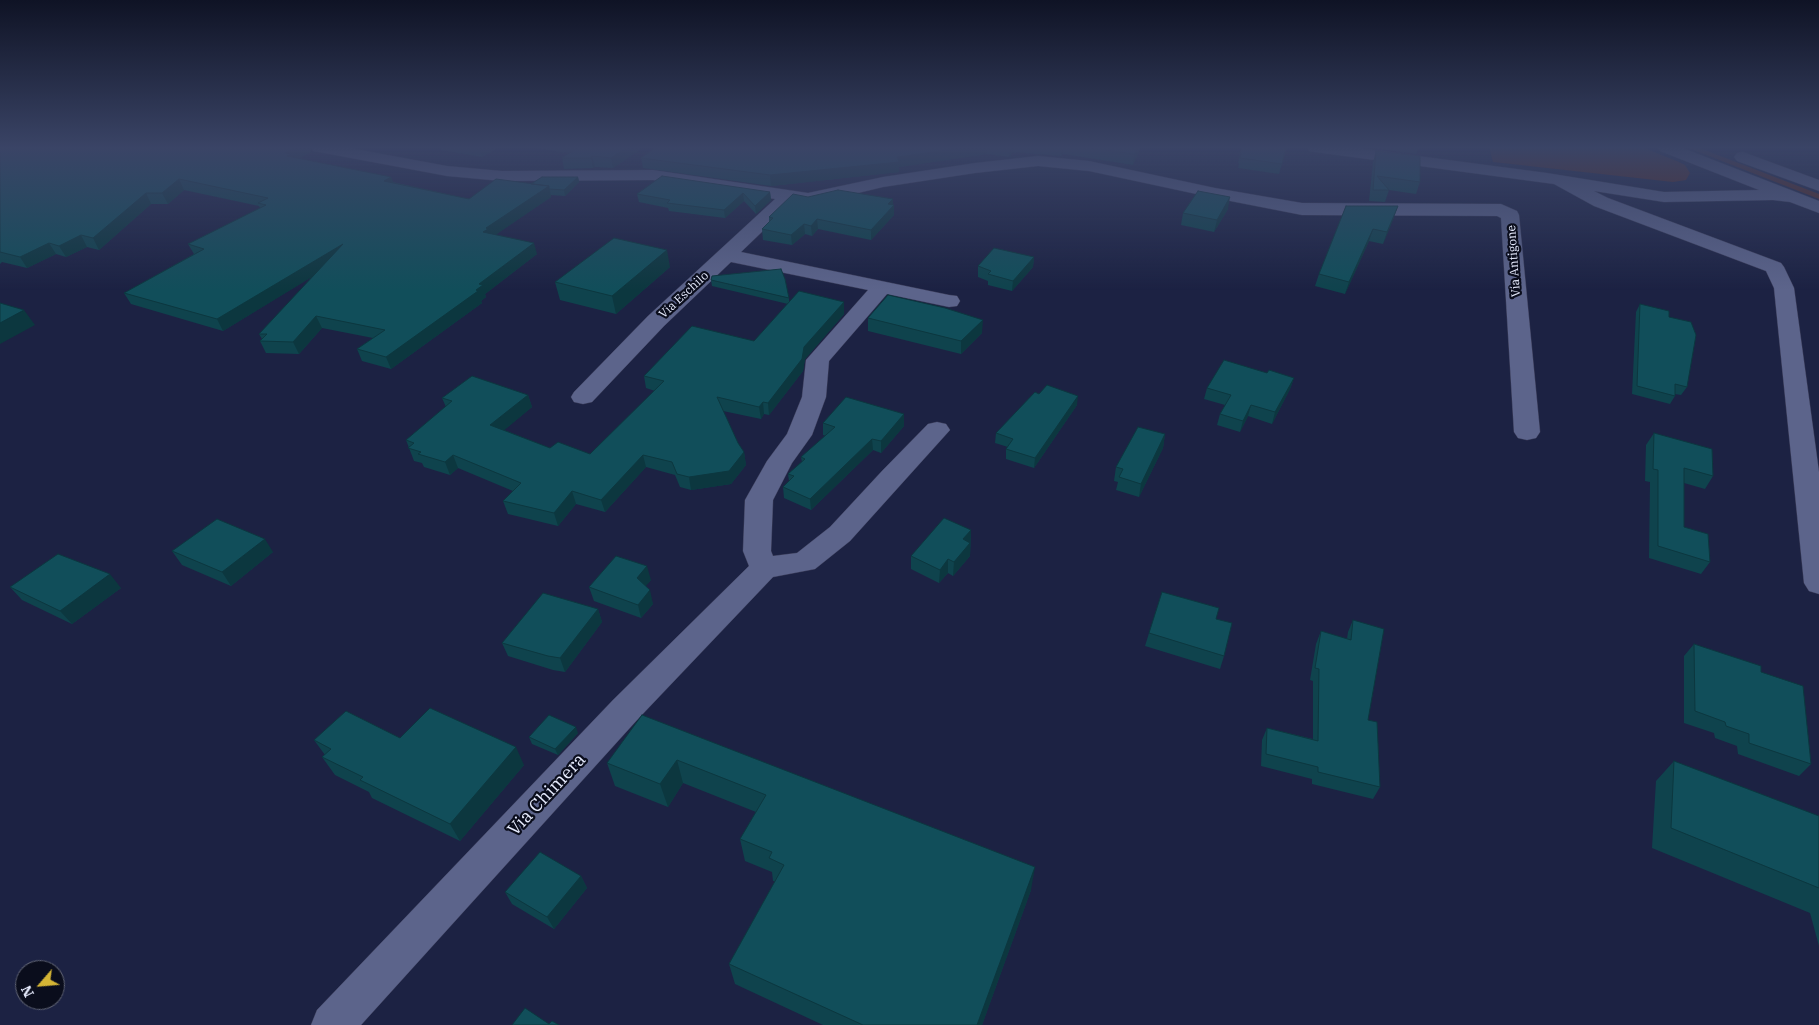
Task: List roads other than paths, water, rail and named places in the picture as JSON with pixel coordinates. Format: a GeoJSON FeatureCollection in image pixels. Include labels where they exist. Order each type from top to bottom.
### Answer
{"type":"FeatureCollection","features":[{"type":"Feature","properties":{"kind":"street","name":"Via Antigone"},"geometry":{"type":"LineString","coordinates":[[775,195],[808,199],[826,195]]}},
{"type":"Feature","properties":{"kind":"street","name":"Via Antigone"},"geometry":{"type":"LineString","coordinates":[[1225,195],[1302,209],[1501,210],[1510,215],[1527,432]]}},
{"type":"Feature","properties":{"kind":"street"},"geometry":{"type":"LineString","coordinates":[[1586,195],[1774,267],[1784,288],[1819,583]]}},
{"type":"Feature","properties":{"kind":"street"},"geometry":{"type":"LineString","coordinates":[[1651,195],[1664,197],[1773,195],[1793,197]]}},
{"type":"Feature","properties":{"kind":"street"},"geometry":{"type":"LineString","coordinates":[[1787,195],[1819,208]]}},
{"type":"Feature","properties":{"kind":"street","name":"Via Eschilo"},"geometry":{"type":"LineString","coordinates":[[584,397],[656,321],[788,197]]}},
{"type":"Feature","properties":{"kind":"street"},"geometry":{"type":"LineString","coordinates":[[727,255],[949,301]]}},
{"type":"Feature","properties":{"kind":"street"},"geometry":{"type":"LineString","coordinates":[[882,287],[818,360],[814,397],[799,436],[780,461],[759,500],[757,551],[764,568],[805,562],[840,534],[891,477],[937,430]]}},
{"type":"Feature","properties":{"kind":"street","name":"Via Chimera"},"geometry":{"type":"LineString","coordinates":[[332,1025],[625,710],[764,568]]}}]}
